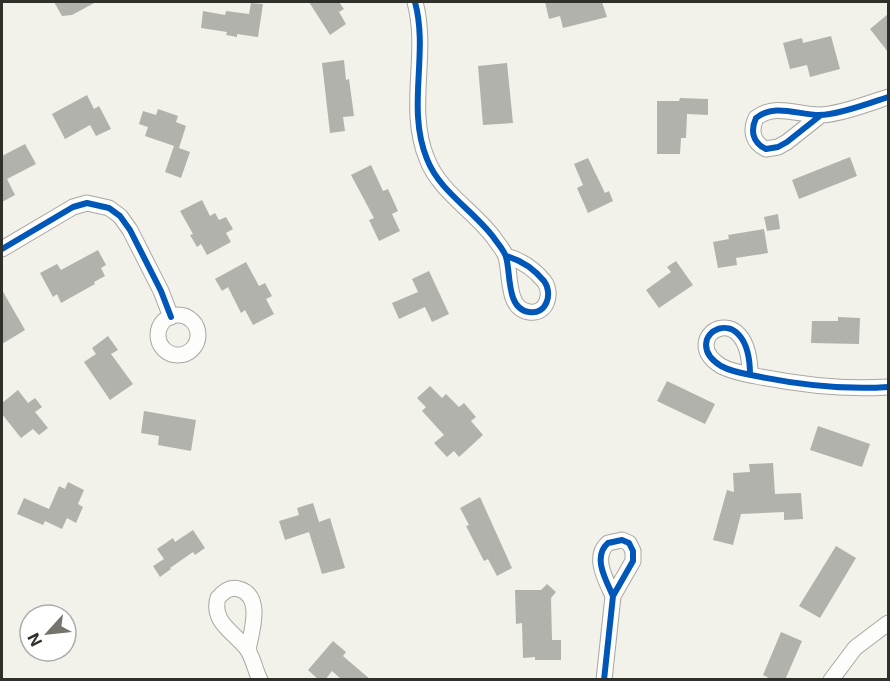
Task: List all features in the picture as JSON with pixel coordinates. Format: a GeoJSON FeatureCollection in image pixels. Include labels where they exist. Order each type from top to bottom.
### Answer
{"type":"FeatureCollection","features":[{"type":"Feature","properties":{"kind":"street"},"geometry":{"type":"LineString","coordinates":[[415,2],[420,35],[417,126],[427,160],[442,183],[489,231],[506,256]]}},
{"type":"Feature","properties":{"kind":"street"},"geometry":{"type":"LineString","coordinates":[[821,115],[888,98]]}},
{"type":"Feature","properties":{"kind":"street"},"geometry":{"type":"LineString","coordinates":[[2,249],[73,207],[87,203],[101,205],[115,211],[126,222],[161,291],[171,317]]}},
{"type":"Feature","properties":{"kind":"street"},"geometry":{"type":"LineString","coordinates":[[750,375],[836,388],[888,387]]}},
{"type":"Feature","properties":{"kind":"street"},"geometry":{"type":"LineString","coordinates":[[604,680],[613,596]]}},
{"type":"Feature","properties":{"kind":"street"},"geometry":{"type":"LineString","coordinates":[[831,680],[855,648],[888,623]]}},
{"type":"Feature","properties":{"kind":"street"},"geometry":{"type":"LineString","coordinates":[[248,650],[260,680]]}},
{"type":"Feature","properties":{"kind":"building"},"geometry":{"type":"Polygon","coordinates":[[[54,2],[96,2],[72,15],[62,16],[54,2]]]}},
{"type":"Feature","properties":{"kind":"building"},"geometry":{"type":"Polygon","coordinates":[[[309,2],[339,2],[344,9],[339,12],[346,24],[330,35],[309,2]]]}},
{"type":"Feature","properties":{"kind":"building"},"geometry":{"type":"Polygon","coordinates":[[[545,2],[602,2],[607,17],[563,28],[560,16],[549,19],[545,2]]]}},
{"type":"Feature","properties":{"kind":"building"},"geometry":{"type":"Polygon","coordinates":[[[251,3],[263,4],[258,37],[237,34],[237,37],[226,35],[227,32],[201,28],[203,11],[225,15],[226,11],[249,14],[251,3]]]}},
{"type":"Feature","properties":{"kind":"building"},"geometry":{"type":"Polygon","coordinates":[[[888,14],[888,52],[870,29],[888,14]]]}},
{"type":"Feature","properties":{"kind":"building"},"geometry":{"type":"Polygon","coordinates":[[[831,36],[840,69],[810,77],[807,65],[790,69],[783,43],[802,38],[803,43],[831,36]]]}},
{"type":"Feature","properties":{"kind":"building"},"geometry":{"type":"Polygon","coordinates":[[[344,60],[354,116],[343,117],[345,131],[330,133],[322,63],[344,60]]]}},
{"type":"Feature","properties":{"kind":"building"},"geometry":{"type":"Polygon","coordinates":[[[507,63],[513,123],[483,125],[478,66],[507,63]]]}},
{"type":"Feature","properties":{"kind":"building"},"geometry":{"type":"Polygon","coordinates":[[[87,95],[94,109],[99,106],[111,129],[96,136],[90,125],[65,139],[52,114],[87,95]]]}},
{"type":"Feature","properties":{"kind":"building"},"geometry":{"type":"Polygon","coordinates":[[[680,98],[708,99],[708,115],[687,114],[686,138],[681,138],[680,154],[657,154],[657,101],[679,101],[680,98]]]}},
{"type":"Feature","properties":{"kind":"building"},"geometry":{"type":"Polygon","coordinates":[[[158,109],[178,116],[176,122],[186,126],[179,148],[190,152],[181,178],[165,172],[174,146],[145,136],[148,127],[139,124],[143,111],[156,115],[158,109]]]}},
{"type":"Feature","properties":{"kind":"building"},"geometry":{"type":"Polygon","coordinates":[[[25,144],[36,164],[7,179],[15,195],[2,202],[2,156],[25,144]]]}},
{"type":"Feature","properties":{"kind":"building"},"geometry":{"type":"Polygon","coordinates":[[[850,157],[857,176],[799,199],[792,180],[850,157]]]}},
{"type":"Feature","properties":{"kind":"building"},"geometry":{"type":"Polygon","coordinates":[[[588,158],[605,193],[609,191],[613,201],[588,213],[577,188],[583,185],[574,164],[588,158]]]}},
{"type":"Feature","properties":{"kind":"building"},"geometry":{"type":"Polygon","coordinates":[[[371,165],[383,191],[388,189],[398,211],[392,214],[400,231],[379,241],[369,220],[374,218],[351,175],[371,165]]]}},
{"type":"Feature","properties":{"kind":"building"},"geometry":{"type":"Polygon","coordinates":[[[202,200],[210,216],[215,213],[219,220],[226,217],[233,229],[226,233],[231,242],[207,255],[201,244],[197,247],[190,235],[193,234],[180,211],[202,200]]]}},
{"type":"Feature","properties":{"kind":"building"},"geometry":{"type":"Polygon","coordinates":[[[778,214],[780,229],[767,231],[764,217],[778,214]]]}},
{"type":"Feature","properties":{"kind":"building"},"geometry":{"type":"Polygon","coordinates":[[[764,229],[768,253],[736,258],[737,265],[718,268],[713,242],[729,239],[728,235],[764,229]]]}},
{"type":"Feature","properties":{"kind":"building"},"geometry":{"type":"Polygon","coordinates":[[[98,250],[106,265],[101,268],[105,276],[61,303],[57,294],[53,297],[40,273],[57,264],[61,270],[98,250]]]}},
{"type":"Feature","properties":{"kind":"building"},"geometry":{"type":"Polygon","coordinates":[[[676,261],[693,285],[659,308],[646,290],[671,272],[667,267],[676,261]]]}},
{"type":"Feature","properties":{"kind":"building"},"geometry":{"type":"Polygon","coordinates":[[[246,262],[259,286],[265,283],[272,296],[266,299],[274,314],[253,325],[245,310],[241,313],[228,287],[222,291],[215,279],[246,262]]]}},
{"type":"Feature","properties":{"kind":"building"},"geometry":{"type":"Polygon","coordinates":[[[429,271],[449,314],[432,322],[425,307],[399,319],[392,303],[418,292],[412,279],[429,271]]]}},
{"type":"Feature","properties":{"kind":"building"},"geometry":{"type":"Polygon","coordinates":[[[2,290],[25,330],[2,344],[2,290]]]}},
{"type":"Feature","properties":{"kind":"building"},"geometry":{"type":"Polygon","coordinates":[[[838,317],[860,318],[859,344],[811,343],[812,321],[838,321],[838,317]]]}},
{"type":"Feature","properties":{"kind":"building"},"geometry":{"type":"Polygon","coordinates":[[[108,336],[118,350],[111,354],[133,384],[110,400],[84,362],[96,354],[92,348],[108,336]]]}},
{"type":"Feature","properties":{"kind":"building"},"geometry":{"type":"Polygon","coordinates":[[[667,381],[715,404],[705,424],[657,401],[667,381]]]}},
{"type":"Feature","properties":{"kind":"building"},"geometry":{"type":"Polygon","coordinates":[[[430,386],[442,398],[446,394],[459,407],[464,403],[476,417],[471,421],[483,435],[459,457],[454,451],[447,457],[434,443],[444,435],[422,411],[426,407],[417,398],[430,386]]]}},
{"type":"Feature","properties":{"kind":"building"},"geometry":{"type":"Polygon","coordinates":[[[18,390],[28,403],[35,398],[42,407],[35,412],[48,428],[39,435],[33,429],[21,438],[2,414],[2,403],[18,390]]]}},
{"type":"Feature","properties":{"kind":"building"},"geometry":{"type":"Polygon","coordinates":[[[144,411],[196,420],[191,451],[158,445],[159,436],[141,433],[144,411]]]}},
{"type":"Feature","properties":{"kind":"building"},"geometry":{"type":"Polygon","coordinates":[[[818,426],[870,444],[862,467],[810,450],[818,426]]]}},
{"type":"Feature","properties":{"kind":"building"},"geometry":{"type":"Polygon","coordinates":[[[773,463],[775,494],[801,493],[803,519],[784,520],[784,512],[741,514],[733,545],[713,540],[727,490],[734,492],[733,473],[750,472],[749,464],[773,463]]]}},
{"type":"Feature","properties":{"kind":"building"},"geometry":{"type":"Polygon","coordinates":[[[68,482],[84,490],[78,504],[83,507],[76,523],[67,518],[62,529],[45,521],[43,525],[17,514],[24,498],[49,509],[59,486],[65,489],[68,482]]]}},
{"type":"Feature","properties":{"kind":"building"},"geometry":{"type":"Polygon","coordinates":[[[480,497],[512,568],[497,576],[488,559],[484,561],[466,526],[469,525],[460,508],[480,497]]]}},
{"type":"Feature","properties":{"kind":"building"},"geometry":{"type":"Polygon","coordinates":[[[313,503],[319,522],[330,518],[345,568],[322,574],[309,532],[285,540],[279,521],[299,515],[297,508],[313,503]]]}},
{"type":"Feature","properties":{"kind":"building"},"geometry":{"type":"Polygon","coordinates":[[[193,530],[205,548],[195,555],[193,552],[160,577],[153,566],[164,559],[157,549],[173,538],[175,542],[193,530]]]}},
{"type":"Feature","properties":{"kind":"building"},"geometry":{"type":"Polygon","coordinates":[[[836,546],[856,558],[820,618],[799,606],[836,546]]]}},
{"type":"Feature","properties":{"kind":"building"},"geometry":{"type":"Polygon","coordinates":[[[547,584],[556,592],[551,598],[552,640],[561,640],[561,660],[523,658],[522,623],[516,624],[515,590],[541,590],[547,584]]]}},
{"type":"Feature","properties":{"kind":"building"},"geometry":{"type":"Polygon","coordinates":[[[781,632],[802,641],[785,680],[773,680],[763,675],[781,632]]]}},
{"type":"Feature","properties":{"kind":"building"},"geometry":{"type":"Polygon","coordinates":[[[333,641],[346,652],[343,656],[371,680],[342,680],[332,671],[325,680],[319,680],[308,670],[333,641]]]}},
{"type":"Feature","properties":{"kind":"cycle path"},"geometry":{"type":"LineString","coordinates":[[415,2],[420,41],[418,120],[427,159],[448,191],[486,228],[502,249],[506,257],[516,304],[529,312],[540,310],[544,307],[548,297],[544,281],[527,266],[506,256]]}},
{"type":"Feature","properties":{"kind":"cycle path"},"geometry":{"type":"LineString","coordinates":[[821,115],[778,147],[766,149],[758,143],[754,136],[753,127],[756,118],[771,111],[820,115],[836,113],[888,97]]}},
{"type":"Feature","properties":{"kind":"cycle path"},"geometry":{"type":"LineString","coordinates":[[2,249],[73,207],[87,203],[109,208],[120,216],[130,230],[161,291],[171,317]]}},
{"type":"Feature","properties":{"kind":"cycle path"},"geometry":{"type":"LineString","coordinates":[[750,375],[747,350],[739,335],[729,328],[718,329],[710,334],[706,344],[709,355],[721,366],[743,374],[822,386],[888,387]]}},
{"type":"Feature","properties":{"kind":"cycle path"},"geometry":{"type":"LineString","coordinates":[[604,680],[613,596],[633,561],[633,551],[629,543],[622,540],[608,543],[601,555],[604,576],[613,596]]}}]}
